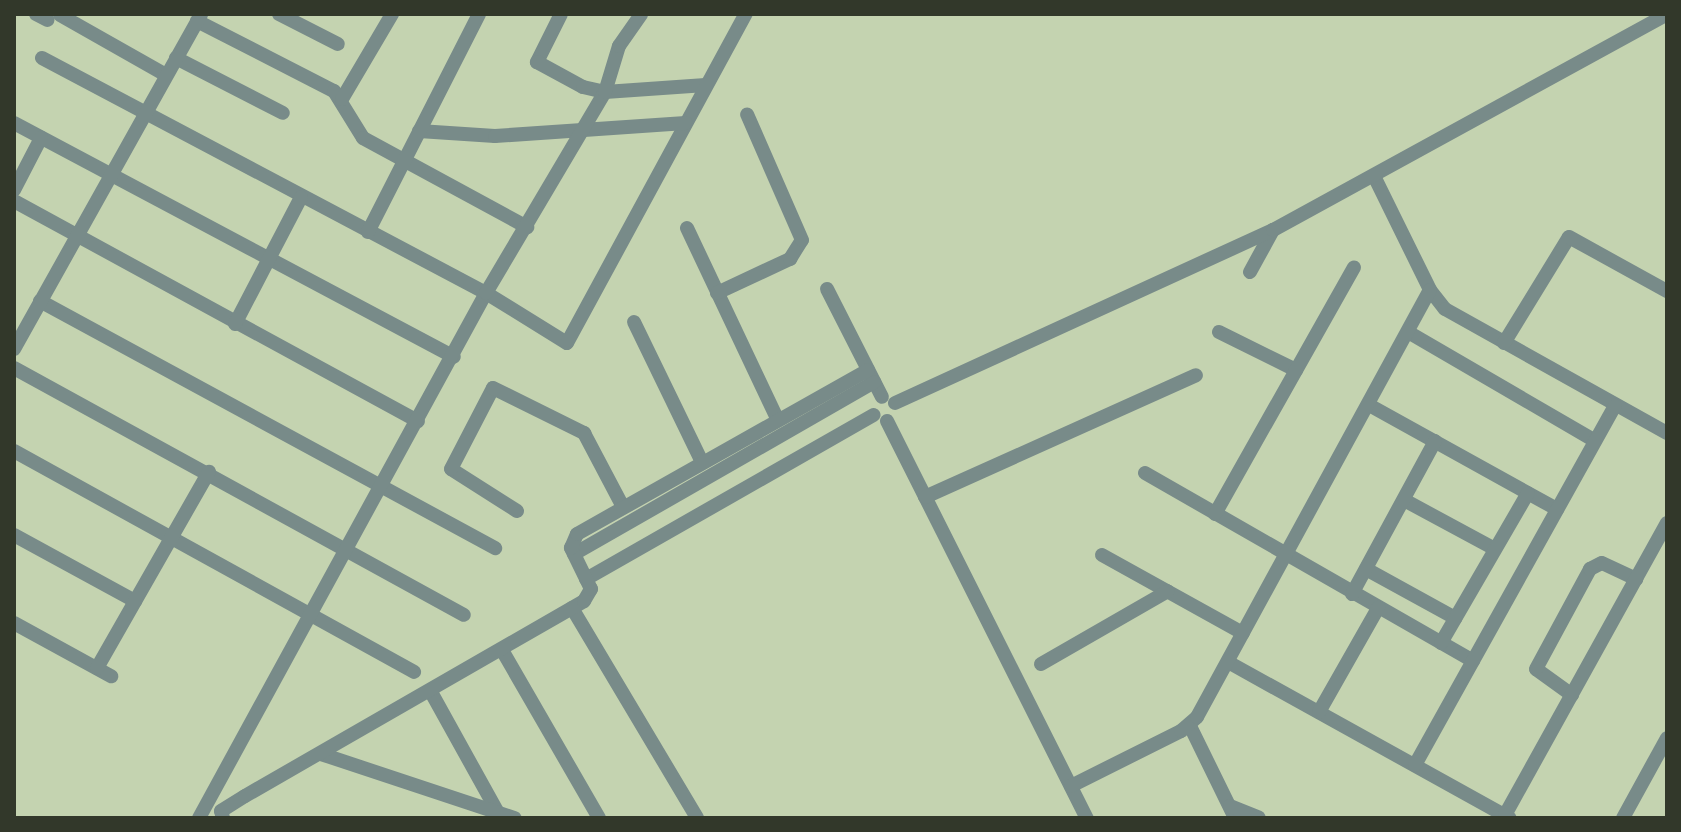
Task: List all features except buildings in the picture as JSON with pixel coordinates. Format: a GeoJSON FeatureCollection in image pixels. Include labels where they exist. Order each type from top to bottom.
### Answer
{"type":"FeatureCollection","features":[{"type":"Feature","properties":{"kind":"street"},"geometry":{"type":"LineString","coordinates":[[279,14],[338,44]]}},
{"type":"Feature","properties":{"kind":"street"},"geometry":{"type":"LineString","coordinates":[[342,99],[392,14]]}},
{"type":"Feature","properties":{"kind":"street"},"geometry":{"type":"LineString","coordinates":[[368,232],[479,14]]}},
{"type":"Feature","properties":{"kind":"street"},"geometry":{"type":"LineString","coordinates":[[561,14],[537,62],[583,87],[605,92],[706,85]]}},
{"type":"Feature","properties":{"kind":"street"},"geometry":{"type":"LineString","coordinates":[[199,818],[345,548],[454,357],[486,293],[605,92],[619,46],[641,14]]}},
{"type":"Feature","properties":{"kind":"street"},"geometry":{"type":"LineString","coordinates":[[42,58],[486,293],[562,341],[573,340],[746,14]]}},
{"type":"Feature","properties":{"kind":"street"},"geometry":{"type":"LineString","coordinates":[[888,400],[1273,230],[1667,14]]}},
{"type":"Feature","properties":{"kind":"street"},"geometry":{"type":"LineString","coordinates":[[48,16],[166,75]]}},
{"type":"Feature","properties":{"kind":"street"},"geometry":{"type":"LineString","coordinates":[[14,349],[107,175],[199,18],[342,99],[363,138],[527,227]]}},
{"type":"Feature","properties":{"kind":"street"},"geometry":{"type":"LineString","coordinates":[[176,58],[283,113]]}},
{"type":"Feature","properties":{"kind":"street"},"geometry":{"type":"LineString","coordinates":[[717,293],[790,259],[802,240],[747,114]]}},
{"type":"Feature","properties":{"kind":"street"},"geometry":{"type":"LineString","coordinates":[[14,123],[454,357]]}},
{"type":"Feature","properties":{"kind":"street"},"geometry":{"type":"LineString","coordinates":[[419,131],[495,136],[686,123]]}},
{"type":"Feature","properties":{"kind":"street"},"geometry":{"type":"LineString","coordinates":[[14,190],[41,138]]}},
{"type":"Feature","properties":{"kind":"street"},"geometry":{"type":"LineString","coordinates":[[1374,176],[1430,290],[1452,314],[1667,433]]}},
{"type":"Feature","properties":{"kind":"street"},"geometry":{"type":"LineString","coordinates":[[235,324],[301,197]]}},
{"type":"Feature","properties":{"kind":"street"},"geometry":{"type":"LineString","coordinates":[[14,201],[418,421]]}},
{"type":"Feature","properties":{"kind":"street"},"geometry":{"type":"LineString","coordinates":[[687,228],[777,418]]}},
{"type":"Feature","properties":{"kind":"street"},"geometry":{"type":"LineString","coordinates":[[1250,272],[1273,230]]}},
{"type":"Feature","properties":{"kind":"street"},"geometry":{"type":"LineString","coordinates":[[1504,343],[1569,237],[1667,291]]}},
{"type":"Feature","properties":{"kind":"street"},"geometry":{"type":"LineString","coordinates":[[1215,514],[1354,267]]}},
{"type":"Feature","properties":{"kind":"street"},"geometry":{"type":"LineString","coordinates":[[586,579],[896,411],[871,376],[827,289]]}},
{"type":"Feature","properties":{"kind":"street"},"geometry":{"type":"LineString","coordinates":[[1071,786],[1190,726],[1228,662],[1430,290]]}},
{"type":"Feature","properties":{"kind":"street"},"geometry":{"type":"LineString","coordinates":[[40,301],[495,548]]}},
{"type":"Feature","properties":{"kind":"street"},"geometry":{"type":"LineString","coordinates":[[14,314],[29,322]]}},
{"type":"Feature","properties":{"kind":"street"},"geometry":{"type":"LineString","coordinates":[[634,322],[702,462]]}},
{"type":"Feature","properties":{"kind":"street"},"geometry":{"type":"LineString","coordinates":[[1219,332],[1296,370]]}},
{"type":"Feature","properties":{"kind":"street"},"geometry":{"type":"LineString","coordinates":[[1408,332],[1595,441]]}},
{"type":"Feature","properties":{"kind":"street"},"geometry":{"type":"LineString","coordinates":[[14,368],[209,472],[464,615]]}},
{"type":"Feature","properties":{"kind":"street"},"geometry":{"type":"LineString","coordinates":[[925,497],[1196,375]]}},
{"type":"Feature","properties":{"kind":"street"},"geometry":{"type":"LineString","coordinates":[[223,818],[221,811],[572,608],[590,593],[574,554],[573,538],[777,418],[871,376]]}},
{"type":"Feature","properties":{"kind":"street"},"geometry":{"type":"LineString","coordinates":[[574,554],[871,376]]}},
{"type":"Feature","properties":{"kind":"street"},"geometry":{"type":"LineString","coordinates":[[517,511],[451,469],[493,388],[584,433],[623,507]]}},
{"type":"Feature","properties":{"kind":"street"},"geometry":{"type":"LineString","coordinates":[[1369,405],[1557,509]]}},
{"type":"Feature","properties":{"kind":"street"},"geometry":{"type":"LineString","coordinates":[[1415,765],[1615,406]]}},
{"type":"Feature","properties":{"kind":"street"},"geometry":{"type":"LineString","coordinates":[[880,418],[925,497],[1087,818]]}},
{"type":"Feature","properties":{"kind":"street"},"geometry":{"type":"LineString","coordinates":[[1352,594],[1435,441]]}},
{"type":"Feature","properties":{"kind":"street"},"geometry":{"type":"LineString","coordinates":[[14,451],[414,672]]}},
{"type":"Feature","properties":{"kind":"street"},"geometry":{"type":"LineString","coordinates":[[97,668],[209,472]]}},
{"type":"Feature","properties":{"kind":"street"},"geometry":{"type":"LineString","coordinates":[[1145,473],[1473,661]]}},
{"type":"Feature","properties":{"kind":"street"},"geometry":{"type":"LineString","coordinates":[[1441,643],[1528,493]]}},
{"type":"Feature","properties":{"kind":"street"},"geometry":{"type":"LineString","coordinates":[[1404,500],[1495,549]]}},
{"type":"Feature","properties":{"kind":"street"},"geometry":{"type":"LineString","coordinates":[[1228,662],[1507,817],[1667,523]]}},
{"type":"Feature","properties":{"kind":"street"},"geometry":{"type":"LineString","coordinates":[[14,535],[135,601]]}},
{"type":"Feature","properties":{"kind":"street"},"geometry":{"type":"LineString","coordinates":[[1102,555],[1243,633]]}},
{"type":"Feature","properties":{"kind":"street"},"geometry":{"type":"LineString","coordinates":[[1572,695],[1536,669],[1583,582],[1595,564],[1602,563],[1636,579]]}},
{"type":"Feature","properties":{"kind":"street"},"geometry":{"type":"LineString","coordinates":[[1366,569],[1455,618]]}},
{"type":"Feature","properties":{"kind":"street"},"geometry":{"type":"LineString","coordinates":[[1041,664],[1168,591]]}},
{"type":"Feature","properties":{"kind":"street"},"geometry":{"type":"LineString","coordinates":[[572,608],[697,818]]}},
{"type":"Feature","properties":{"kind":"street"},"geometry":{"type":"LineString","coordinates":[[1319,712],[1378,608]]}},
{"type":"Feature","properties":{"kind":"street"},"geometry":{"type":"LineString","coordinates":[[14,623],[111,676]]}},
{"type":"Feature","properties":{"kind":"street"},"geometry":{"type":"LineString","coordinates":[[502,650],[599,818]]}},
{"type":"Feature","properties":{"kind":"street"},"geometry":{"type":"LineString","coordinates":[[431,692],[498,813]]}},
{"type":"Feature","properties":{"kind":"street"},"geometry":{"type":"LineString","coordinates":[[1190,726],[1232,812],[1259,818]]}},
{"type":"Feature","properties":{"kind":"street"},"geometry":{"type":"LineString","coordinates":[[1623,818],[1667,738]]}},
{"type":"Feature","properties":{"kind":"street"},"geometry":{"type":"LineString","coordinates":[[321,754],[515,818]]}}]}
